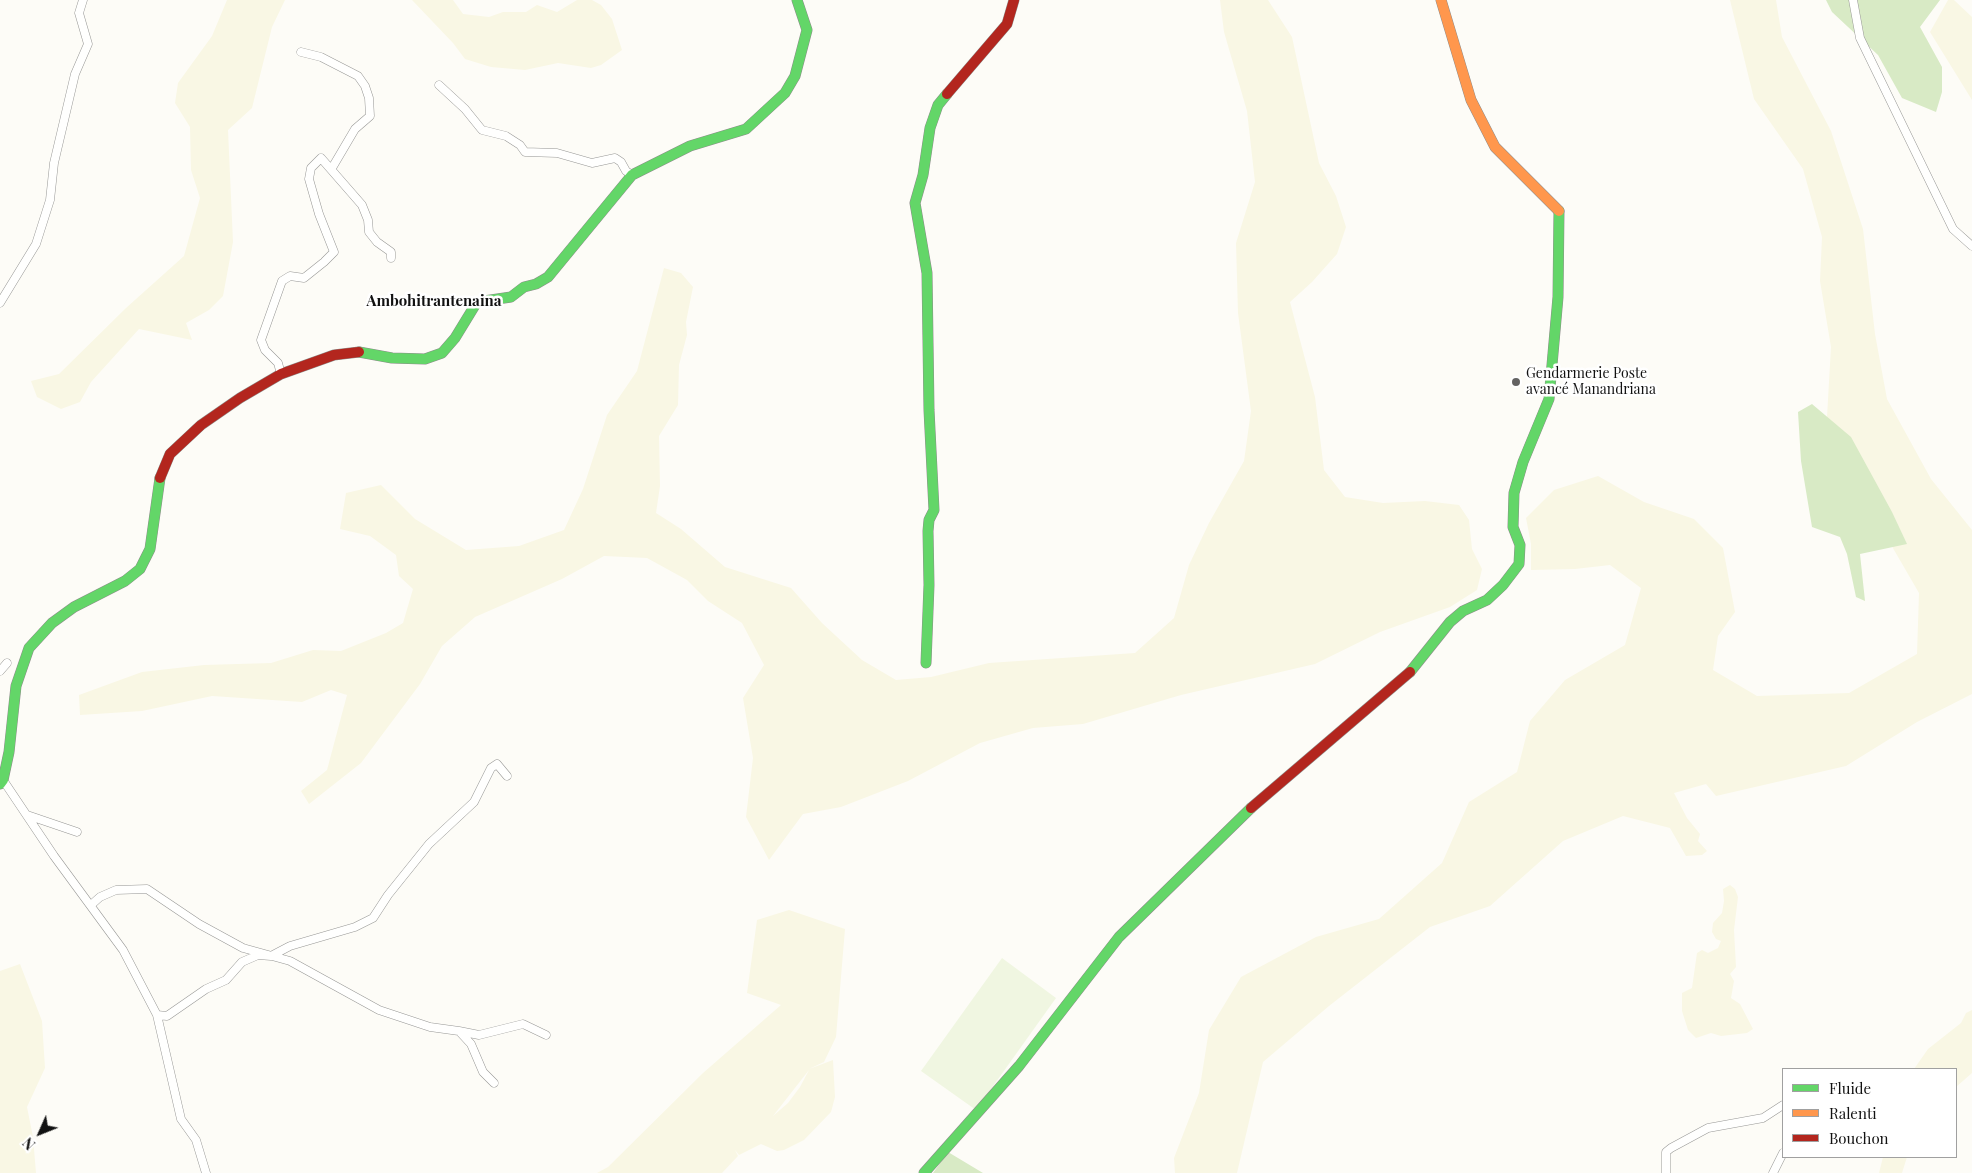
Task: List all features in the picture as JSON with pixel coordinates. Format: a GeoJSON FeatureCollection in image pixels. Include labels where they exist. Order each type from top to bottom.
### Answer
{"type":"FeatureCollection","features":[{"type":"Feature","properties":{"kind":"street"},"geometry":{"type":"LineString","coordinates":[[0,304],[36,244],[50,200],[54,163],[74,74],[88,44],[79,13],[83,0]]}},
{"type":"Feature","properties":{"kind":"street"},"geometry":{"type":"LineString","coordinates":[[206,1173],[196,1140],[181,1119],[157,1015],[124,950],[2,782],[16,686],[33,641],[52,623],[74,607],[125,581],[140,569],[150,549],[158,496],[158,483],[170,454],[201,425],[240,398],[281,374],[334,355],[362,352],[392,358],[425,359],[442,353],[455,338],[476,302],[511,297],[524,287],[536,284],[548,276],[574,248],[632,175],[690,146],[746,129],[785,93],[795,76],[807,30],[797,0]]}},
{"type":"Feature","properties":{"kind":"street"},"geometry":{"type":"LineString","coordinates":[[926,663],[929,585],[928,530],[929,520],[934,510],[928,410],[927,273],[915,203],[923,174],[931,122],[938,105],[979,54],[1007,24],[1014,0]]}},
{"type":"Feature","properties":{"kind":"street"},"geometry":{"type":"LineString","coordinates":[[924,1173],[1019,1066],[1119,937],[1249,810],[1413,669],[1450,622],[1463,611],[1487,600],[1504,585],[1520,564],[1520,545],[1513,527],[1514,493],[1523,462],[1549,399],[1558,297],[1560,212],[1495,148],[1471,100],[1441,0]]}},
{"type":"Feature","properties":{"kind":"street"},"geometry":{"type":"LineString","coordinates":[[1853,0],[1860,38],[1953,229],[1972,246]]}},
{"type":"Feature","properties":{"kind":"street"},"geometry":{"type":"LineString","coordinates":[[301,52],[321,57],[358,76],[365,86],[369,98],[370,116],[355,129],[332,168]]}},
{"type":"Feature","properties":{"kind":"street"},"geometry":{"type":"LineString","coordinates":[[439,85],[465,109],[482,130],[506,136],[520,145],[525,152],[556,153],[592,163],[615,158],[621,162],[626,172],[632,175]]}},
{"type":"Feature","properties":{"kind":"street"},"geometry":{"type":"LineString","coordinates":[[281,374],[278,363],[265,350],[262,336],[282,281],[290,276],[304,278],[334,252],[319,214],[309,179],[311,168],[321,158],[332,168],[362,205],[368,220],[369,232],[377,242],[391,252],[390,258]]}},
{"type":"Feature","properties":{"kind":"street"},"geometry":{"type":"LineString","coordinates":[[0,671],[7,663]]}},
{"type":"Feature","properties":{"kind":"street"},"geometry":{"type":"LineString","coordinates":[[157,1015],[168,1016],[206,989],[226,980],[242,962],[258,955],[271,956],[290,946],[354,927],[373,918],[388,895],[429,844],[474,802],[491,768],[497,764],[507,776]]}},
{"type":"Feature","properties":{"kind":"street"},"geometry":{"type":"LineString","coordinates":[[27,815],[77,832]]}},
{"type":"Feature","properties":{"kind":"street"},"geometry":{"type":"LineString","coordinates":[[91,905],[100,897],[116,890],[147,889],[199,924],[243,948],[290,961],[379,1010],[430,1027],[479,1035],[523,1024],[546,1035]]}},
{"type":"Feature","properties":{"kind":"street"},"geometry":{"type":"LineString","coordinates":[[459,1031],[471,1044],[483,1072],[494,1083]]}},
{"type":"Feature","properties":{"kind":"street"},"geometry":{"type":"LineString","coordinates":[[1666,1173],[1666,1152],[1671,1148],[1708,1128],[1763,1118],[1782,1106]]}},
{"type":"Feature","properties":{"kind":"street"},"geometry":{"type":"LineString","coordinates":[[1773,1173],[1782,1155]]}},
{"type":"Feature","properties":{"kind":"shaded area"},"geometry":{"type":"Polygon","coordinates":[[[227,0],[285,0],[272,27],[252,108],[228,130],[233,242],[223,296],[209,310],[186,323],[192,340],[139,329],[91,382],[80,402],[61,409],[37,397],[31,381],[59,374],[126,308],[184,256],[200,198],[191,170],[190,127],[175,103],[178,83],[212,36],[227,0]]]}},
{"type":"Feature","properties":{"kind":"shaded area"},"geometry":{"type":"Polygon","coordinates":[[[412,0],[453,0],[463,14],[489,17],[503,12],[526,12],[537,5],[557,12],[577,0],[592,0],[601,5],[612,19],[622,50],[601,65],[591,68],[558,63],[525,70],[491,67],[465,59],[453,43],[412,0]]]}},
{"type":"Feature","properties":{"kind":"shaded area"},"geometry":{"type":"Polygon","coordinates":[[[1220,0],[1268,0],[1292,37],[1319,163],[1336,196],[1346,227],[1337,254],[1312,282],[1290,302],[1315,397],[1324,470],[1345,497],[1383,503],[1425,501],[1459,505],[1469,520],[1472,549],[1482,569],[1477,590],[1450,607],[1380,632],[1315,664],[1181,695],[1083,724],[1033,728],[980,743],[908,781],[841,807],[803,814],[769,860],[746,817],[753,758],[743,698],[764,665],[742,623],[708,601],[687,580],[647,558],[604,556],[562,579],[475,617],[442,646],[420,684],[361,763],[309,804],[301,791],[327,770],[347,695],[331,690],[302,702],[212,696],[142,711],[80,715],[79,695],[142,672],[204,665],[271,663],[313,650],[341,651],[386,633],[403,623],[413,589],[399,576],[396,555],[370,536],[340,529],[346,493],[381,485],[415,519],[466,550],[519,546],[564,530],[583,489],[607,415],[637,371],[664,268],[681,273],[693,287],[686,322],[687,335],[679,365],[678,405],[659,436],[660,486],[656,513],[681,529],[725,567],[791,588],[822,623],[862,660],[896,680],[931,677],[989,663],[1135,653],[1174,618],[1189,565],[1209,523],[1244,461],[1251,411],[1238,313],[1236,243],[1255,182],[1247,111],[1224,32],[1220,0]]]}},
{"type":"Feature","properties":{"kind":"shaded area"},"geometry":{"type":"Polygon","coordinates":[[[1730,0],[1776,0],[1782,37],[1831,131],[1863,229],[1875,334],[1887,399],[1931,479],[1972,530],[1972,694],[1917,722],[1846,766],[1716,796],[1706,784],[1674,793],[1687,818],[1700,834],[1698,841],[1707,851],[1702,855],[1686,856],[1670,828],[1623,816],[1563,841],[1490,906],[1430,927],[1329,1006],[1263,1062],[1237,1173],[1175,1173],[1174,1158],[1199,1093],[1209,1030],[1241,977],[1316,937],[1379,919],[1442,863],[1469,802],[1517,772],[1530,721],[1565,680],[1625,645],[1641,588],[1610,565],[1575,569],[1531,570],[1531,544],[1526,518],[1554,490],[1598,476],[1644,502],[1694,519],[1723,548],[1735,612],[1718,636],[1713,670],[1757,696],[1849,693],[1917,654],[1919,593],[1854,481],[1827,417],[1831,347],[1820,281],[1822,237],[1803,169],[1754,99],[1730,0]]]}},
{"type":"Feature","properties":{"kind":"shaded area"},"geometry":{"type":"Polygon","coordinates":[[[1948,0],[1954,0],[1972,17],[1972,100],[1930,32],[1948,0]]]}},
{"type":"Feature","properties":{"kind":"shaded area"},"geometry":{"type":"Polygon","coordinates":[[[1730,885],[1735,889],[1738,897],[1734,930],[1736,967],[1730,974],[1734,981],[1731,998],[1740,1004],[1753,1029],[1747,1033],[1721,1036],[1711,1033],[1696,1038],[1688,1030],[1682,1011],[1682,993],[1692,988],[1697,953],[1702,950],[1708,953],[1718,948],[1721,941],[1716,939],[1712,932],[1713,923],[1722,913],[1723,889],[1730,885]]]}},
{"type":"Feature","properties":{"kind":"shaded area"},"geometry":{"type":"Polygon","coordinates":[[[789,910],[845,929],[836,1037],[824,1062],[809,1069],[833,1060],[835,1097],[831,1112],[804,1140],[784,1150],[777,1151],[761,1144],[739,1155],[735,1150],[738,1156],[722,1173],[597,1173],[608,1167],[703,1073],[781,1005],[747,993],[757,920],[789,910]],[[809,1070],[773,1116],[788,1103],[800,1087],[809,1070]]]}},
{"type":"Feature","properties":{"kind":"shaded area"},"geometry":{"type":"Polygon","coordinates":[[[20,964],[42,1021],[45,1068],[27,1107],[33,1137],[36,1173],[0,1173],[0,971],[20,964]]]}},
{"type":"Feature","properties":{"kind":"shaded area"},"geometry":{"type":"Polygon","coordinates":[[[1972,1010],[1972,1073],[1957,1086],[1957,1068],[1915,1068],[1928,1049],[1961,1023],[1966,1013],[1972,1010]]]}},
{"type":"Feature","properties":{"kind":"shaded area"},"geometry":{"type":"Polygon","coordinates":[[[1883,1158],[1907,1158],[1902,1173],[1879,1173],[1883,1158]]]}},
{"type":"Feature","properties":{"kind":"green space"},"geometry":{"type":"Polygon","coordinates":[[[1826,0],[1940,0],[1920,27],[1942,67],[1942,92],[1936,112],[1902,98],[1878,55],[1832,12],[1826,0]]]}},
{"type":"Feature","properties":{"kind":"green space"},"geometry":{"type":"Polygon","coordinates":[[[1812,404],[1851,437],[1892,512],[1907,544],[1860,554],[1865,601],[1856,597],[1847,554],[1840,537],[1812,527],[1801,461],[1798,412],[1812,404]]]}},
{"type":"Feature","properties":{"kind":"green space"},"geometry":{"type":"Polygon","coordinates":[[[1002,958],[1056,998],[976,1110],[921,1071],[1002,958]]]}},
{"type":"Feature","properties":{"kind":"green space"},"geometry":{"type":"Polygon","coordinates":[[[948,1152],[983,1173],[933,1173],[948,1152]]]}},
{"type":"Feature","properties":{"kind":"traffic: fast"},"geometry":{"type":"LineString","coordinates":[[359,352],[392,358],[425,359],[442,353],[455,338],[477,302],[511,297],[524,287],[536,284],[548,277],[632,175],[690,146],[746,129],[785,93],[795,76],[807,30],[797,0]]}},
{"type":"Feature","properties":{"kind":"traffic: fast"},"geometry":{"type":"LineString","coordinates":[[926,663],[929,585],[928,531],[929,520],[934,510],[929,410],[927,273],[915,203],[923,175],[930,128],[938,105],[947,94]]}},
{"type":"Feature","properties":{"kind":"traffic: fast"},"geometry":{"type":"LineString","coordinates":[[1410,672],[1450,622],[1463,611],[1487,600],[1503,585],[1519,564],[1520,545],[1513,527],[1514,493],[1523,462],[1549,399],[1558,297],[1559,211]]}},
{"type":"Feature","properties":{"kind":"traffic: fast"},"geometry":{"type":"LineString","coordinates":[[0,784],[3,780],[9,752],[16,686],[29,648],[52,623],[74,607],[125,581],[140,569],[150,549],[160,478]]}},
{"type":"Feature","properties":{"kind":"traffic: fast"},"geometry":{"type":"LineString","coordinates":[[924,1173],[1019,1066],[1119,937],[1251,808]]}},
{"type":"Feature","properties":{"kind":"traffic: slow"},"geometry":{"type":"LineString","coordinates":[[1441,0],[1471,100],[1495,147],[1559,211]]}},
{"type":"Feature","properties":{"kind":"traffic: jam"},"geometry":{"type":"LineString","coordinates":[[947,94],[1007,24],[1014,0]]}},
{"type":"Feature","properties":{"kind":"traffic: jam"},"geometry":{"type":"LineString","coordinates":[[160,478],[170,454],[201,425],[240,398],[281,374],[334,355],[359,352]]}},
{"type":"Feature","properties":{"kind":"traffic: jam"},"geometry":{"type":"LineString","coordinates":[[1251,808],[1410,672]]}},
{"type":"Feature","properties":{"kind":"place","name":"Gendarmerie Poste avancé Manandriana"},"geometry":{"type":"Point","coordinates":[1516,382]}},
{"type":"Feature","properties":{"kind":"district","name":"Ambohitrantenaina"},"geometry":{"type":"Point","coordinates":[434,301]}}]}
